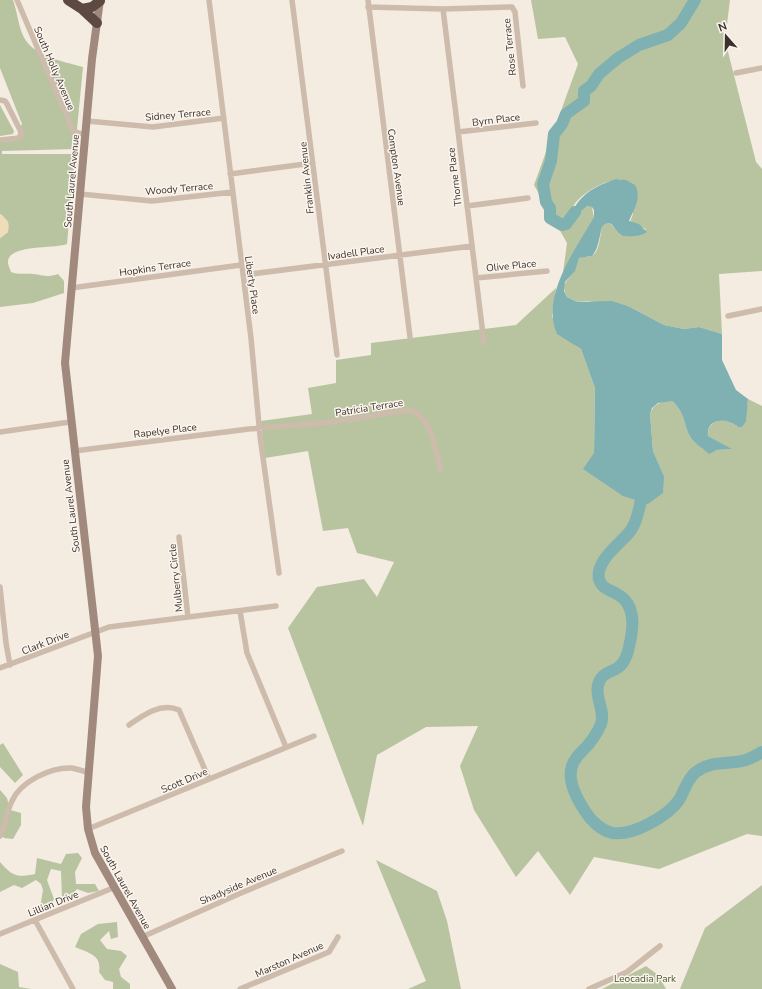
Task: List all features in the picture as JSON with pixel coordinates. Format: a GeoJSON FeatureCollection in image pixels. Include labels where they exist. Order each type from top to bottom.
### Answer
{"type":"FeatureCollection","features":[{"type":"Feature","properties":{"kind":"highway"},"geometry":{"type":"LineString","coordinates":[[68,0],[82,9],[97,23]]}},
{"type":"Feature","properties":{"kind":"highway"},"geometry":{"type":"LineString","coordinates":[[82,9],[92,7],[100,0]]}},
{"type":"Feature","properties":{"kind":"street","name":"South Holly Avenue"},"geometry":{"type":"LineString","coordinates":[[17,0],[73,131],[76,134],[85,135]]}},
{"type":"Feature","properties":{"kind":"street","name":"South Laurel Avenue"},"geometry":{"type":"LineString","coordinates":[[100,0],[85,135],[65,363],[70,422],[96,632],[97,670],[87,772],[86,801],[88,829],[95,853],[113,888],[172,989]]}},
{"type":"Feature","properties":{"kind":"street","name":"Liberty Place"},"geometry":{"type":"LineString","coordinates":[[209,0],[255,369],[260,428],[279,573]]}},
{"type":"Feature","properties":{"kind":"street","name":"Franklin Avenue"},"geometry":{"type":"LineString","coordinates":[[292,0],[337,355]]}},
{"type":"Feature","properties":{"kind":"street","name":"Compton Avenue"},"geometry":{"type":"LineString","coordinates":[[368,0],[410,337]]}},
{"type":"Feature","properties":{"kind":"street"},"geometry":{"type":"LineString","coordinates":[[368,7],[443,9]]}},
{"type":"Feature","properties":{"kind":"street","name":"Rose Terrace"},"geometry":{"type":"LineString","coordinates":[[443,9],[512,7],[515,12],[523,86]]}},
{"type":"Feature","properties":{"kind":"street","name":"Thorne Place"},"geometry":{"type":"LineString","coordinates":[[443,9],[484,343]]}},
{"type":"Feature","properties":{"kind":"street"},"geometry":{"type":"LineString","coordinates":[[736,73],[762,68]]}},
{"type":"Feature","properties":{"kind":"street"},"geometry":{"type":"LineString","coordinates":[[0,100],[5,101],[22,136],[0,140]]}},
{"type":"Feature","properties":{"kind":"street","name":"Sidney Terrace"},"geometry":{"type":"LineString","coordinates":[[87,121],[153,127],[224,118]]}},
{"type":"Feature","properties":{"kind":"street","name":"Byrn Place"},"geometry":{"type":"LineString","coordinates":[[458,132],[536,123]]}},
{"type":"Feature","properties":{"kind":"street"},"geometry":{"type":"LineString","coordinates":[[230,174],[313,163]]}},
{"type":"Feature","properties":{"kind":"street","name":"Woody Terrace"},"geometry":{"type":"LineString","coordinates":[[80,194],[152,201],[233,192]]}},
{"type":"Feature","properties":{"kind":"street"},"geometry":{"type":"LineString","coordinates":[[467,206],[528,198]]}},
{"type":"Feature","properties":{"kind":"street","name":"Ivadell Place"},"geometry":{"type":"LineString","coordinates":[[243,275],[472,246]]}},
{"type":"Feature","properties":{"kind":"street","name":"Hopkins Terrace"},"geometry":{"type":"LineString","coordinates":[[71,288],[241,264]]}},
{"type":"Feature","properties":{"kind":"street","name":"Olive Place"},"geometry":{"type":"LineString","coordinates":[[476,278],[547,271]]}},
{"type":"Feature","properties":{"kind":"street"},"geometry":{"type":"LineString","coordinates":[[728,316],[762,309]]}},
{"type":"Feature","properties":{"kind":"street","name":"Patricia Terrace"},"geometry":{"type":"LineString","coordinates":[[260,428],[332,422],[409,410],[420,415],[426,422],[441,470]]}},
{"type":"Feature","properties":{"kind":"street"},"geometry":{"type":"LineString","coordinates":[[0,432],[70,422]]}},
{"type":"Feature","properties":{"kind":"street","name":"Rapelye Place"},"geometry":{"type":"LineString","coordinates":[[74,451],[260,428]]}},
{"type":"Feature","properties":{"kind":"street","name":"Mulberry Circle"},"geometry":{"type":"LineString","coordinates":[[180,537],[188,617]]}},
{"type":"Feature","properties":{"kind":"street"},"geometry":{"type":"LineString","coordinates":[[0,587],[10,665]]}},
{"type":"Feature","properties":{"kind":"street"},"geometry":{"type":"LineString","coordinates":[[96,632],[109,627],[276,606]]}},
{"type":"Feature","properties":{"kind":"street"},"geometry":{"type":"LineString","coordinates":[[240,611],[247,653],[286,747]]}},
{"type":"Feature","properties":{"kind":"street","name":"Clark Drive"},"geometry":{"type":"LineString","coordinates":[[0,668],[96,632]]}},
{"type":"Feature","properties":{"kind":"street"},"geometry":{"type":"LineString","coordinates":[[130,725],[153,710],[171,707],[179,710],[209,779]]}},
{"type":"Feature","properties":{"kind":"street","name":"Scott Drive"},"geometry":{"type":"LineString","coordinates":[[88,829],[314,736]]}},
{"type":"Feature","properties":{"kind":"street"},"geometry":{"type":"LineString","coordinates":[[0,836],[12,801],[26,784],[41,776],[62,770],[74,768],[87,772]]}},
{"type":"Feature","properties":{"kind":"street","name":"Shadyside Avenue"},"geometry":{"type":"LineString","coordinates":[[142,937],[241,893],[342,851]]}},
{"type":"Feature","properties":{"kind":"street","name":"Lillian Drive"},"geometry":{"type":"LineString","coordinates":[[0,934],[113,888]]}},
{"type":"Feature","properties":{"kind":"street"},"geometry":{"type":"LineString","coordinates":[[34,920],[73,989]]}},
{"type":"Feature","properties":{"kind":"street","name":"Marston Avenue"},"geometry":{"type":"LineString","coordinates":[[240,989],[329,952],[338,937]]}},
{"type":"Feature","properties":{"kind":"street"},"geometry":{"type":"LineString","coordinates":[[589,989],[627,972],[660,946]]}},
{"type":"Feature","properties":{"kind":"green space"},"geometry":{"type":"Polygon","coordinates":[[[0,0],[13,0],[22,33],[26,41],[32,47],[39,52],[57,60],[83,67],[75,149],[2,151],[2,154],[75,154],[67,244],[23,250],[9,257],[8,263],[11,272],[14,273],[48,276],[58,274],[64,281],[64,293],[33,303],[0,307],[0,238],[8,232],[3,216],[0,214],[0,138],[17,136],[22,124],[0,68],[0,0]]]}},
{"type":"Feature","properties":{"kind":"green space"},"geometry":{"type":"Polygon","coordinates":[[[531,0],[730,0],[725,40],[756,162],[762,169],[762,271],[719,274],[722,334],[699,327],[684,329],[664,325],[630,307],[588,301],[577,302],[567,297],[564,289],[565,284],[574,270],[579,258],[591,256],[596,251],[602,227],[605,224],[610,223],[620,235],[640,235],[646,229],[630,222],[633,214],[621,179],[601,184],[578,200],[574,205],[566,223],[587,206],[592,207],[594,218],[563,273],[567,243],[534,185],[578,64],[565,37],[538,39],[531,0]]]}},
{"type":"Feature","properties":{"kind":"green space"},"geometry":{"type":"Polygon","coordinates":[[[0,105],[14,131],[13,134],[0,136],[0,105]]]}},
{"type":"Feature","properties":{"kind":"green space"},"geometry":{"type":"Polygon","coordinates":[[[556,288],[552,317],[576,346],[581,349],[595,388],[594,453],[664,476],[653,451],[650,414],[656,405],[665,401],[672,401],[680,411],[691,438],[709,453],[717,450],[731,449],[708,436],[711,425],[714,422],[729,422],[738,427],[745,421],[748,399],[762,406],[762,836],[747,834],[659,869],[594,857],[570,895],[538,851],[516,877],[474,810],[460,766],[478,726],[426,727],[377,755],[363,826],[288,628],[317,587],[364,579],[377,597],[394,562],[357,553],[348,528],[323,531],[308,451],[265,458],[261,421],[312,414],[308,388],[336,383],[336,360],[371,355],[371,343],[516,325],[556,288]]]}},
{"type":"Feature","properties":{"kind":"green space"},"geometry":{"type":"Polygon","coordinates":[[[3,743],[23,775],[15,783],[0,767],[0,745],[3,743]]]}},
{"type":"Feature","properties":{"kind":"green space"},"geometry":{"type":"Polygon","coordinates":[[[0,790],[7,798],[10,810],[21,813],[21,825],[13,839],[4,838],[0,833],[0,790]]]}},
{"type":"Feature","properties":{"kind":"green space"},"geometry":{"type":"Polygon","coordinates":[[[78,853],[82,858],[75,872],[76,884],[95,884],[99,891],[88,893],[77,889],[70,897],[62,898],[61,871],[51,869],[47,880],[54,899],[49,908],[40,908],[43,890],[41,884],[36,880],[22,888],[14,885],[0,892],[0,862],[15,875],[24,876],[35,874],[37,858],[61,864],[66,854],[78,853]]]}},
{"type":"Feature","properties":{"kind":"green space"},"geometry":{"type":"Polygon","coordinates":[[[376,860],[437,891],[447,921],[461,989],[408,989],[426,981],[376,860]]]}},
{"type":"Feature","properties":{"kind":"green space"},"geometry":{"type":"Polygon","coordinates":[[[762,885],[762,989],[680,989],[705,928],[762,885]]]}},
{"type":"Feature","properties":{"kind":"green space"},"geometry":{"type":"Polygon","coordinates":[[[117,922],[118,937],[111,939],[109,931],[100,940],[107,949],[121,951],[127,956],[119,969],[121,977],[130,984],[130,989],[113,989],[113,982],[105,980],[99,972],[99,966],[96,958],[90,953],[75,947],[81,934],[98,924],[117,922]]]}},
{"type":"Feature","properties":{"kind":"green space"},"geometry":{"type":"Polygon","coordinates":[[[0,964],[18,972],[19,987],[31,989],[0,989],[0,964]]]}},
{"type":"Feature","properties":{"kind":"green space","name":"Leocadia Park"},"geometry":{"type":"Polygon","coordinates":[[[646,966],[658,975],[666,989],[602,989],[646,966]]]}},
{"type":"Feature","properties":{"kind":"sand"},"geometry":{"type":"Polygon","coordinates":[[[0,214],[7,220],[9,226],[8,232],[0,238],[0,214]]]}},
{"type":"Feature","properties":{"kind":"water"},"geometry":{"type":"Polygon","coordinates":[[[616,179],[626,180],[635,185],[638,194],[635,208],[629,221],[639,224],[647,232],[642,235],[624,236],[621,235],[610,223],[605,224],[602,227],[597,246],[592,256],[579,258],[575,271],[565,282],[564,291],[567,297],[577,302],[612,301],[630,307],[664,325],[684,329],[699,327],[722,334],[722,360],[736,390],[748,399],[746,421],[742,427],[738,427],[724,421],[714,422],[710,425],[708,436],[732,449],[717,450],[709,454],[691,438],[680,411],[672,401],[658,403],[652,408],[650,414],[653,451],[664,476],[663,493],[648,504],[623,496],[583,469],[594,453],[595,388],[581,349],[557,334],[553,319],[553,304],[556,289],[562,273],[594,217],[594,210],[592,207],[587,206],[566,224],[570,215],[585,195],[598,186],[616,179]]]}},
{"type":"Feature","properties":{"kind":"waterway"},"geometry":{"type":"LineString","coordinates":[[575,212],[566,224],[562,225],[550,218],[550,208],[546,202],[543,184],[551,161],[554,134],[562,124],[566,114],[584,101],[584,91],[591,86],[599,74],[618,58],[639,45],[668,35],[681,23],[695,0]]}},
{"type":"Feature","properties":{"kind":"waterway"},"geometry":{"type":"LineString","coordinates":[[645,487],[634,525],[627,535],[610,552],[601,565],[599,572],[599,579],[602,585],[624,599],[628,605],[631,612],[632,628],[630,644],[625,659],[618,668],[603,676],[598,685],[597,691],[602,719],[595,735],[573,763],[571,778],[576,795],[587,815],[601,828],[613,833],[630,831],[649,824],[674,806],[679,800],[690,778],[702,768],[714,764],[746,760],[762,752]]}}]}
